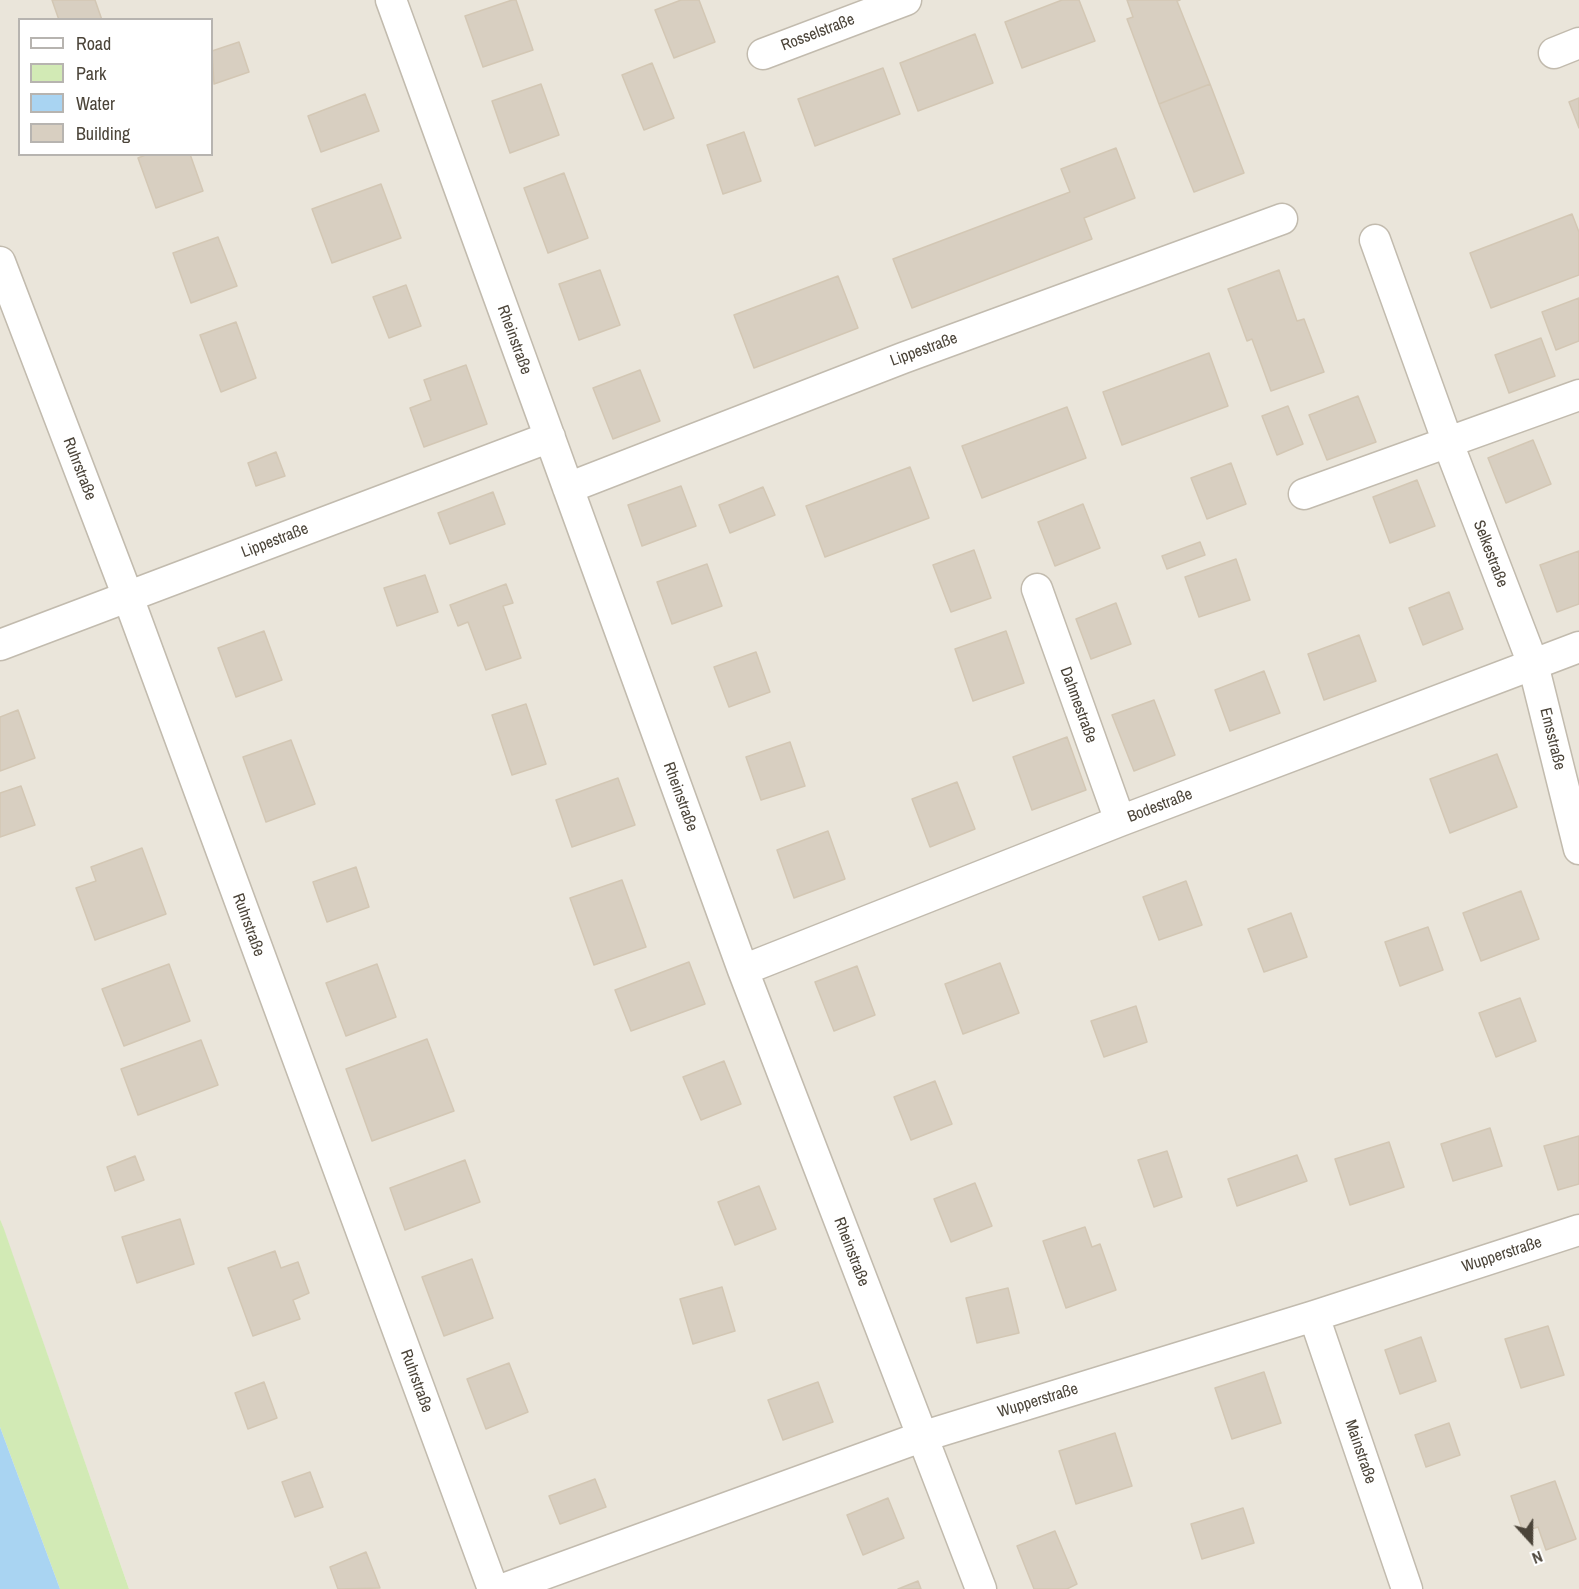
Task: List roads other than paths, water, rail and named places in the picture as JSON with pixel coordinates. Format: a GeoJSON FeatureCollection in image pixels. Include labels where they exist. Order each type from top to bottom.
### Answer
{"type":"FeatureCollection","features":[{"type":"Feature","properties":{"kind":"street","name":"Rheinstraße"},"geometry":{"type":"LineString","coordinates":[[391,0],[743,970],[981,1589]]}},
{"type":"Feature","properties":{"kind":"street","name":"Rosselstraße"},"geometry":{"type":"LineString","coordinates":[[763,54],[906,0]]}},
{"type":"Feature","properties":{"kind":"street","name":"Lippestraße"},"geometry":{"type":"LineString","coordinates":[[568,488],[891,362],[1282,219]]}},
{"type":"Feature","properties":{"kind":"street","name":"Selkestraße"},"geometry":{"type":"LineString","coordinates":[[1375,240],[1448,444],[1533,664]]}},
{"type":"Feature","properties":{"kind":"street","name":"Ruhrstraße"},"geometry":{"type":"LineString","coordinates":[[0,261],[128,597],[493,1589]]}},
{"type":"Feature","properties":{"kind":"street"},"geometry":{"type":"LineString","coordinates":[[1304,494],[1579,395]]}},
{"type":"Feature","properties":{"kind":"street","name":"Lippestraße"},"geometry":{"type":"LineString","coordinates":[[0,645],[550,438]]}},
{"type":"Feature","properties":{"kind":"street","name":"Dahmestraße"},"geometry":{"type":"LineString","coordinates":[[1037,589],[1120,821]]}},
{"type":"Feature","properties":{"kind":"street","name":"Bodestraße"},"geometry":{"type":"LineString","coordinates":[[743,970],[1120,821],[1579,647]]}},
{"type":"Feature","properties":{"kind":"street","name":"Emsstraße"},"geometry":{"type":"LineString","coordinates":[[1533,664],[1579,849]]}},
{"type":"Feature","properties":{"kind":"street","name":"Wupperstraße"},"geometry":{"type":"LineString","coordinates":[[503,1589],[921,1437],[1314,1316],[1579,1230]]}},
{"type":"Feature","properties":{"kind":"street","name":"Mainstraße"},"geometry":{"type":"LineString","coordinates":[[1314,1316],[1407,1589]]}},
{"type":"Feature","properties":{"kind":"water"},"geometry":{"type":"Polygon","coordinates":[[[0,1427],[60,1589],[0,1589],[0,1427]]]}}]}
